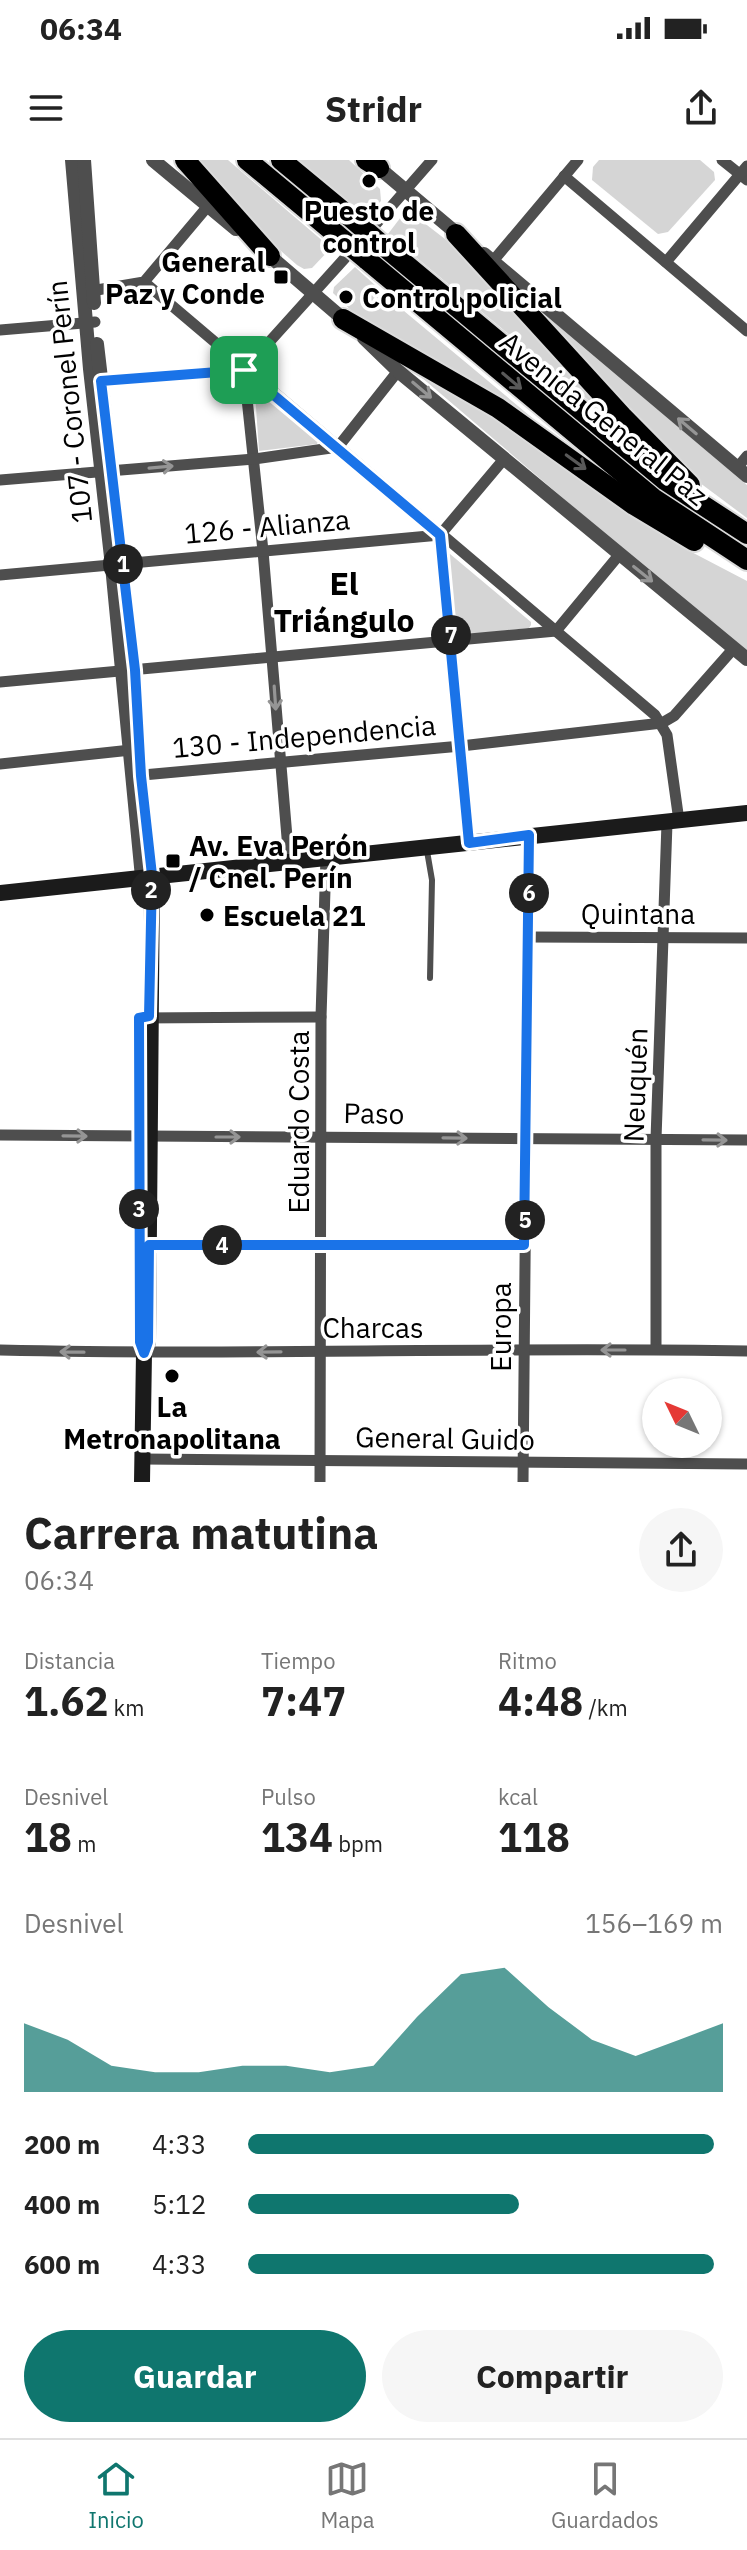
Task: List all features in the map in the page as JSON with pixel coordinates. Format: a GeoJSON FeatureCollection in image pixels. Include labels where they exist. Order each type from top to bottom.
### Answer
{"type":"FeatureCollection","features":[{"type":"Feature","properties":{"kind":"highway"},"geometry":{"type":"LineString","coordinates":[[185,160],[270,256]]}},
{"type":"Feature","properties":{"kind":"highway","name":"Avenida General Paz"},"geometry":{"type":"LineString","coordinates":[[247,160],[653,498],[747,562]]}},
{"type":"Feature","properties":{"kind":"highway","name":"Avenida General Paz"},"geometry":{"type":"LineString","coordinates":[[281,160],[351,218],[378,233],[666,481],[747,531]]}},
{"type":"Feature","properties":{"kind":"highway"},"geometry":{"type":"LineString","coordinates":[[456,234],[653,449],[699,493],[747,531]]}},
{"type":"Feature","properties":{"kind":"highway"},"geometry":{"type":"LineString","coordinates":[[343,319],[405,365],[535,432],[634,505],[675,531],[747,562]]}},
{"type":"Feature","properties":{"kind":"main road"},"geometry":{"type":"LineString","coordinates":[[0,893],[747,813]]}},
{"type":"Feature","properties":{"kind":"main road"},"geometry":{"type":"LineString","coordinates":[[142,1482],[144,1353],[140,1342],[144,1245],[147,876]]}},
{"type":"Feature","properties":{"kind":"street","name":"107 - Coronel Perín"},"geometry":{"type":"LineString","coordinates":[[72,160],[88,292]]}},
{"type":"Feature","properties":{"kind":"street","name":"107 - Coronel Perín"},"geometry":{"type":"LineString","coordinates":[[84,160],[90,322],[129,671],[147,876]]}},
{"type":"Feature","properties":{"kind":"street"},"geometry":{"type":"LineString","coordinates":[[153,160],[343,319]]}},
{"type":"Feature","properties":{"kind":"street"},"geometry":{"type":"LineString","coordinates":[[378,233],[406,191],[432,160]]}},
{"type":"Feature","properties":{"kind":"street"},"geometry":{"type":"LineString","coordinates":[[493,261],[578,160]]}},
{"type":"Feature","properties":{"kind":"street"},"geometry":{"type":"LineString","coordinates":[[666,262],[745,174],[722,160]]}},
{"type":"Feature","properties":{"kind":"street","name":"Avenida General Paz"},"geometry":{"type":"LineString","coordinates":[[372,163],[744,466]]}},
{"type":"Feature","properties":{"kind":"street"},"geometry":{"type":"LineString","coordinates":[[564,176],[747,331]]}},
{"type":"Feature","properties":{"kind":"street"},"geometry":{"type":"LineString","coordinates":[[88,292],[144,282],[208,206]]}},
{"type":"Feature","properties":{"kind":"street"},"geometry":{"type":"LineString","coordinates":[[96,382],[244,370],[345,258]]}},
{"type":"Feature","properties":{"kind":"street"},"geometry":{"type":"LineString","coordinates":[[144,282],[244,370],[647,707],[662,723],[674,716],[734,648]]}},
{"type":"Feature","properties":{"kind":"street"},"geometry":{"type":"LineString","coordinates":[[0,330],[90,322]]}},
{"type":"Feature","properties":{"kind":"street"},"geometry":{"type":"LineString","coordinates":[[0,480],[254,459],[338,447],[405,365],[504,459],[747,659]]}},
{"type":"Feature","properties":{"kind":"street"},"geometry":{"type":"LineString","coordinates":[[244,370],[263,551],[289,861]]}},
{"type":"Feature","properties":{"kind":"street"},"geometry":{"type":"LineString","coordinates":[[469,843],[440,535],[504,459]]}},
{"type":"Feature","properties":{"kind":"street","name":"126 - Alianza"},"geometry":{"type":"LineString","coordinates":[[0,575],[440,535]]}},
{"type":"Feature","properties":{"kind":"street"},"geometry":{"type":"LineString","coordinates":[[0,682],[556,631],[619,555]]}},
{"type":"Feature","properties":{"kind":"street","name":"107 - Coronel Perín"},"geometry":{"type":"LineString","coordinates":[[129,671],[131,750],[136,776]]}},
{"type":"Feature","properties":{"kind":"street","name":"130 - Independencia"},"geometry":{"type":"LineString","coordinates":[[136,776],[461,746],[662,723]]}},
{"type":"Feature","properties":{"kind":"street","name":"Neuquén"},"geometry":{"type":"LineString","coordinates":[[656,1349],[656,1139],[663,937],[673,822],[667,735],[662,723]]}},
{"type":"Feature","properties":{"kind":"street","name":"130 - Independencia"},"geometry":{"type":"LineString","coordinates":[[0,764],[131,750]]}},
{"type":"Feature","properties":{"kind":"street","name":"Europa"},"geometry":{"type":"LineString","coordinates":[[523,1482],[529,835]]}},
{"type":"Feature","properties":{"kind":"street","name":"Eduardo Costa"},"geometry":{"type":"LineString","coordinates":[[320,1482],[321,1017],[326,857]]}},
{"type":"Feature","properties":{"kind":"street","name":"Quintana"},"geometry":{"type":"LineString","coordinates":[[529,937],[747,938]]}},
{"type":"Feature","properties":{"kind":"street"},"geometry":{"type":"LineString","coordinates":[[144,1017],[321,1017]]}},
{"type":"Feature","properties":{"kind":"street","name":"Paso"},"geometry":{"type":"LineString","coordinates":[[0,1135],[747,1140]]}},
{"type":"Feature","properties":{"kind":"street"},"geometry":{"type":"LineString","coordinates":[[144,1245],[524,1245]]}},
{"type":"Feature","properties":{"kind":"street","name":"Charcas"},"geometry":{"type":"LineString","coordinates":[[0,1350],[144,1353],[747,1351]]}},
{"type":"Feature","properties":{"kind":"street","name":"General Guido"},"geometry":{"type":"LineString","coordinates":[[142,1459],[747,1464]]}},
{"type":"Feature","properties":{"kind":"lane"},"geometry":{"type":"LineString","coordinates":[[426,847],[432,880],[430,978]]}},
{"type":"Feature","properties":{"kind":"shaded area"},"geometry":{"type":"Polygon","coordinates":[[[190,160],[228,160],[331,248],[312,268],[304,269],[297,265],[249,223],[190,160]]]}},
{"type":"Feature","properties":{"kind":"shaded area"},"geometry":{"type":"Polygon","coordinates":[[[297,160],[349,160],[380,189],[381,201],[365,217],[297,160]]]}},
{"type":"Feature","properties":{"kind":"shaded area"},"geometry":{"type":"Polygon","coordinates":[[[599,160],[700,160],[714,172],[715,180],[668,232],[658,234],[592,180],[593,167],[599,160]]]}},
{"type":"Feature","properties":{"kind":"shaded area"},"geometry":{"type":"Polygon","coordinates":[[[410,212],[458,249],[629,434],[388,234],[404,213],[410,212]]]}},
{"type":"Feature","properties":{"kind":"shaded area"},"geometry":{"type":"Polygon","coordinates":[[[355,267],[554,436],[364,323],[333,293],[334,287],[355,267]]]}},
{"type":"Feature","properties":{"kind":"shaded area"},"geometry":{"type":"Polygon","coordinates":[[[516,289],[747,485],[747,518],[680,468],[516,289]]]}},
{"type":"Feature","properties":{"kind":"shaded area"},"geometry":{"type":"Polygon","coordinates":[[[414,371],[536,438],[680,546],[747,581],[747,655],[414,371]]]}},
{"type":"Feature","properties":{"kind":"shaded area"},"geometry":{"type":"Polygon","coordinates":[[[259,391],[318,441],[317,444],[259,451],[255,393],[259,391]]]}},
{"type":"Feature","properties":{"kind":"shaded area"},"geometry":{"type":"Polygon","coordinates":[[[450,554],[531,622],[529,628],[457,636],[444,558],[450,554]]]}},
{"type":"Feature","properties":{"kind":"place","name":"Puesto de control"},"geometry":{"type":"Point","coordinates":[369,181]}},
{"type":"Feature","properties":{"kind":"place","name":"General Paz y Conde"},"geometry":{"type":"Point","coordinates":[281,277]}},
{"type":"Feature","properties":{"kind":"place","name":"Control policial"},"geometry":{"type":"Point","coordinates":[346,297]}},
{"type":"Feature","properties":{"kind":"place","name":"Av. Eva Perón / Cnel. Perín"},"geometry":{"type":"Point","coordinates":[173,861]}},
{"type":"Feature","properties":{"kind":"place","name":"Escuela 21"},"geometry":{"type":"Point","coordinates":[207,915]}},
{"type":"Feature","properties":{"kind":"place","name":"La Metronapolitana"},"geometry":{"type":"Point","coordinates":[172,1376]}},
{"type":"Feature","properties":{"kind":"district","name":"El Triángulo"},"geometry":{"type":"Point","coordinates":[344,602]}},
{"type":"Feature","properties":{"kind":"route"},"geometry":{"type":"LineString","coordinates":[[244,370],[440,535],[469,843],[529,835],[524,1245],[149,1245],[148,1342],[144,1353],[140,1342],[139,1018],[149,1016],[152,875],[141,776],[135,670],[101,381],[244,370]]}}]}
